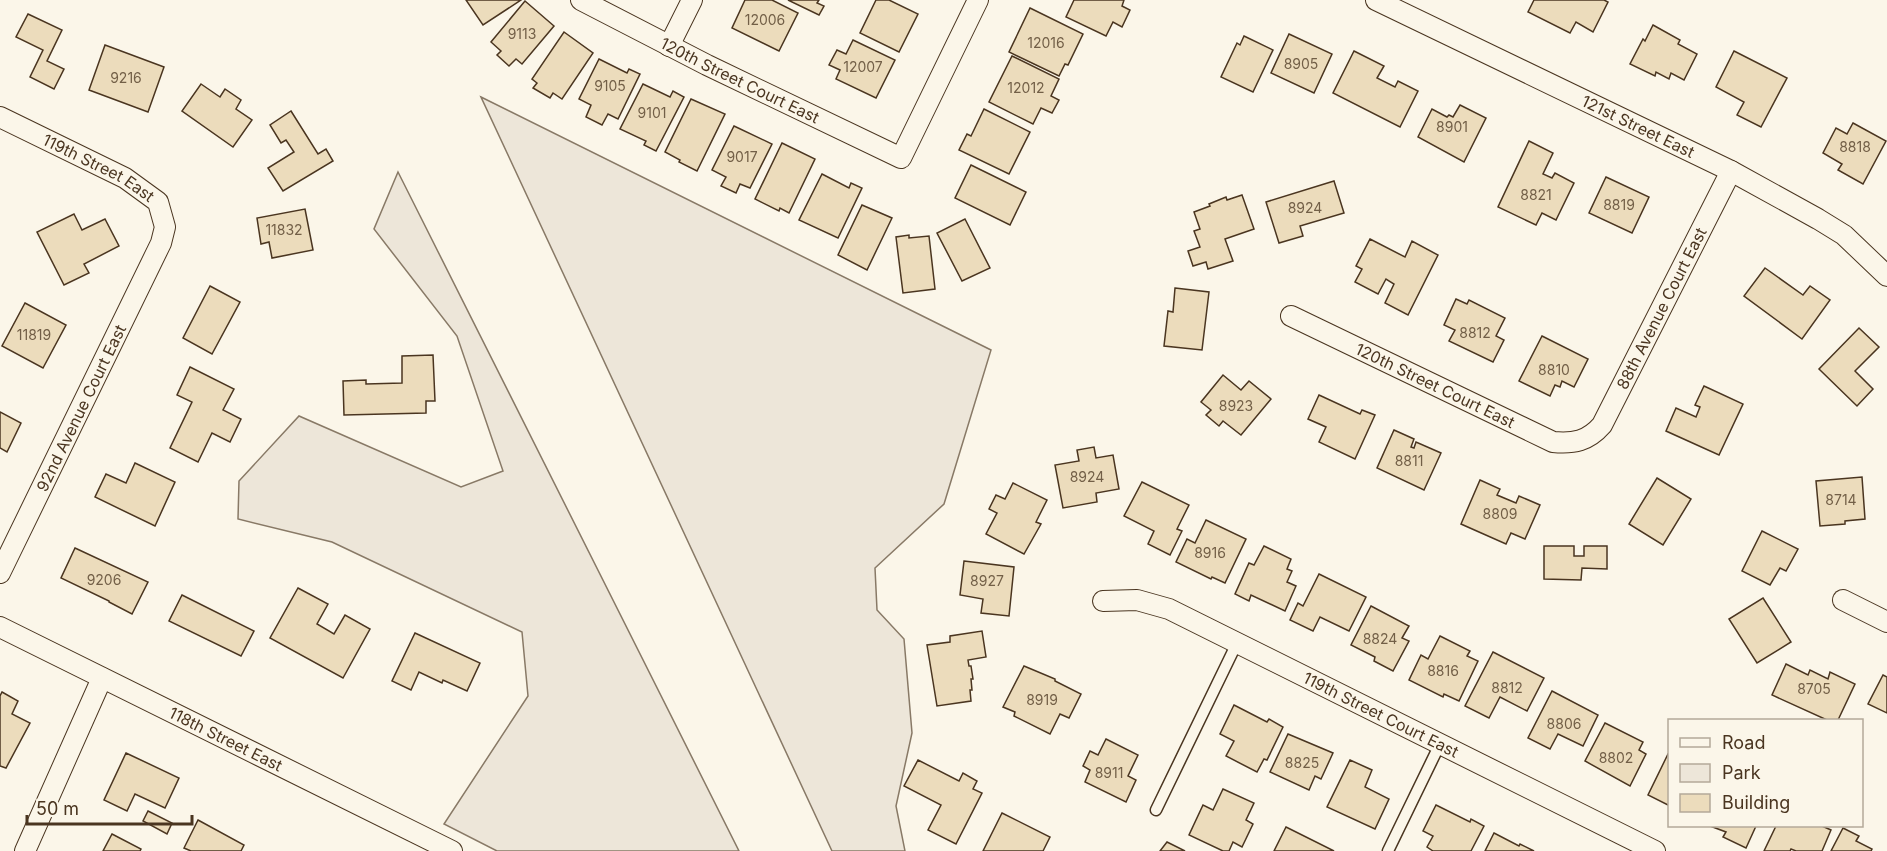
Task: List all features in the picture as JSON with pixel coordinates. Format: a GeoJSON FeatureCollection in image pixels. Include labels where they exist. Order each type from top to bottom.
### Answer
{"type":"FeatureCollection","features":[{"type":"Feature","properties":{"kind":"street","name":"120th Street Court East"},"geometry":{"type":"LineString","coordinates":[[581,0],[669,46],[901,158],[978,0]]}},
{"type":"Feature","properties":{"kind":"street"},"geometry":{"type":"LineString","coordinates":[[669,46],[692,0]]}},
{"type":"Feature","properties":{"kind":"street","name":"121st Street East"},"geometry":{"type":"LineString","coordinates":[[1376,0],[1731,171],[1844,235],[1887,276]]}},
{"type":"Feature","properties":{"kind":"street","name":"119th Street East"},"geometry":{"type":"LineString","coordinates":[[0,117],[124,178],[158,202],[165,227],[161,243]]}},
{"type":"Feature","properties":{"kind":"street","name":"88th Avenue Court East"},"geometry":{"type":"LineString","coordinates":[[1583,441],[1595,434],[1602,425],[1731,171]]}},
{"type":"Feature","properties":{"kind":"street","name":"92nd Avenue Court East"},"geometry":{"type":"LineString","coordinates":[[0,573],[161,243]]}},
{"type":"Feature","properties":{"kind":"street","name":"120th Street Court East"},"geometry":{"type":"LineString","coordinates":[[1292,316],[1553,442],[1568,444],[1583,441]]}},
{"type":"Feature","properties":{"kind":"street","name":"119th Street Court East"},"geometry":{"type":"LineString","coordinates":[[1103,601],[1137,600],[1169,609],[1655,851]]}},
{"type":"Feature","properties":{"kind":"street"},"geometry":{"type":"LineString","coordinates":[[1843,600],[1887,622]]}},
{"type":"Feature","properties":{"kind":"street","name":"118th Street East"},"geometry":{"type":"LineString","coordinates":[[0,627],[452,851]]}},
{"type":"Feature","properties":{"kind":"street"},"geometry":{"type":"LineString","coordinates":[[25,851],[102,678]]}},
{"type":"Feature","properties":{"kind":"lane"},"geometry":{"type":"LineString","coordinates":[[1156,810],[1238,643]]}},
{"type":"Feature","properties":{"kind":"lane"},"geometry":{"type":"LineString","coordinates":[[1388,851],[1440,744]]}},
{"type":"Feature","properties":{"kind":"green space"},"geometry":{"type":"Polygon","coordinates":[[[481,97],[991,350],[944,504],[875,568],[877,610],[904,639],[912,733],[896,806],[905,851],[832,851],[481,97]]]}},
{"type":"Feature","properties":{"kind":"green space"},"geometry":{"type":"Polygon","coordinates":[[[398,172],[739,851],[497,851],[444,824],[528,696],[522,632],[332,542],[238,519],[239,481],[299,416],[461,487],[503,471],[457,336],[374,229],[398,172]]]}},
{"type":"Feature","properties":{"kind":"building"},"geometry":{"type":"Polygon","coordinates":[[[466,0],[521,0],[483,25],[466,0]]]}},
{"type":"Feature","properties":{"kind":"building"},"geometry":{"type":"Polygon","coordinates":[[[745,0],[772,0],[798,13],[779,51],[732,28],[745,0]]]}},
{"type":"Feature","properties":{"kind":"building"},"geometry":{"type":"Polygon","coordinates":[[[788,0],[819,0],[817,3],[824,6],[819,15],[788,0]]]}},
{"type":"Feature","properties":{"kind":"building"},"geometry":{"type":"Polygon","coordinates":[[[876,0],[889,0],[918,14],[899,52],[860,33],[876,0]]]}},
{"type":"Feature","properties":{"kind":"building"},"geometry":{"type":"Polygon","coordinates":[[[1074,0],[1124,0],[1122,6],[1130,10],[1122,27],[1113,22],[1106,36],[1066,17],[1074,0]]]}},
{"type":"Feature","properties":{"kind":"building"},"geometry":{"type":"Polygon","coordinates":[[[1534,0],[1604,0],[1608,2],[1593,32],[1576,22],[1570,33],[1528,12],[1534,0]]]}},
{"type":"Feature","properties":{"kind":"building"},"geometry":{"type":"Polygon","coordinates":[[[525,1],[554,26],[522,64],[516,59],[509,66],[497,55],[501,51],[491,42],[525,1]]]}},
{"type":"Feature","properties":{"kind":"building"},"geometry":{"type":"Polygon","coordinates":[[[1030,8],[1083,34],[1068,65],[1065,64],[1059,76],[1009,52],[1030,8]]]}},
{"type":"Feature","properties":{"kind":"building"},"geometry":{"type":"Polygon","coordinates":[[[28,14],[62,30],[47,61],[64,69],[54,89],[30,77],[43,50],[16,37],[28,14]]]}},
{"type":"Feature","properties":{"kind":"building"},"geometry":{"type":"Polygon","coordinates":[[[1653,25],[1680,40],[1678,44],[1697,54],[1684,80],[1671,73],[1669,79],[1656,72],[1655,76],[1630,64],[1653,25]]]}},
{"type":"Feature","properties":{"kind":"building"},"geometry":{"type":"Polygon","coordinates":[[[564,32],[593,53],[562,99],[553,93],[550,98],[533,88],[537,83],[532,79],[564,32]]]}},
{"type":"Feature","properties":{"kind":"building"},"geometry":{"type":"Polygon","coordinates":[[[1289,34],[1332,54],[1314,93],[1271,73],[1289,34]]]}},
{"type":"Feature","properties":{"kind":"building"},"geometry":{"type":"Polygon","coordinates":[[[1244,36],[1273,50],[1253,92],[1221,77],[1237,43],[1240,45],[1244,36]]]}},
{"type":"Feature","properties":{"kind":"building"},"geometry":{"type":"Polygon","coordinates":[[[853,40],[895,60],[876,98],[836,79],[840,70],[829,65],[837,50],[846,54],[853,40]]]}},
{"type":"Feature","properties":{"kind":"building"},"geometry":{"type":"Polygon","coordinates":[[[105,45],[164,67],[148,112],[89,90],[105,45]]]}},
{"type":"Feature","properties":{"kind":"building"},"geometry":{"type":"Polygon","coordinates":[[[1354,51],[1384,66],[1377,78],[1395,87],[1398,81],[1418,91],[1400,127],[1333,93],[1354,51]]]}},
{"type":"Feature","properties":{"kind":"building"},"geometry":{"type":"Polygon","coordinates":[[[1734,51],[1787,78],[1761,127],[1737,115],[1744,102],[1716,87],[1734,51]]]}},
{"type":"Feature","properties":{"kind":"building"},"geometry":{"type":"Polygon","coordinates":[[[1012,56],[1059,79],[1051,96],[1059,100],[1052,113],[1041,108],[1033,124],[989,102],[1012,56]]]}},
{"type":"Feature","properties":{"kind":"building"},"geometry":{"type":"Polygon","coordinates":[[[599,59],[627,73],[629,69],[640,74],[618,119],[608,114],[602,125],[586,117],[591,105],[579,99],[599,59]]]}},
{"type":"Feature","properties":{"kind":"building"},"geometry":{"type":"Polygon","coordinates":[[[201,84],[220,97],[225,89],[241,100],[236,109],[252,120],[233,147],[182,111],[201,84]]]}},
{"type":"Feature","properties":{"kind":"building"},"geometry":{"type":"Polygon","coordinates":[[[643,84],[670,97],[673,91],[684,97],[656,151],[644,145],[646,141],[620,129],[643,84]]]}},
{"type":"Feature","properties":{"kind":"building"},"geometry":{"type":"Polygon","coordinates":[[[691,99],[725,114],[697,171],[665,152],[691,99]]]}},
{"type":"Feature","properties":{"kind":"building"},"geometry":{"type":"Polygon","coordinates":[[[1460,105],[1486,118],[1464,162],[1418,137],[1432,109],[1447,117],[1449,115],[1453,117],[1460,105]]]}},
{"type":"Feature","properties":{"kind":"building"},"geometry":{"type":"Polygon","coordinates":[[[984,109],[1030,132],[1009,174],[959,150],[967,134],[971,136],[984,109]]]}},
{"type":"Feature","properties":{"kind":"building"},"geometry":{"type":"Polygon","coordinates":[[[291,111],[318,154],[326,149],[333,161],[283,191],[268,168],[294,152],[286,140],[281,143],[270,125],[291,111]]]}},
{"type":"Feature","properties":{"kind":"building"},"geometry":{"type":"Polygon","coordinates":[[[1853,123],[1886,141],[1863,184],[1838,170],[1842,164],[1823,153],[1836,128],[1847,134],[1853,123]]]}},
{"type":"Feature","properties":{"kind":"building"},"geometry":{"type":"Polygon","coordinates":[[[734,126],[772,144],[750,188],[740,184],[736,193],[721,186],[726,177],[712,170],[734,126]]]}},
{"type":"Feature","properties":{"kind":"building"},"geometry":{"type":"Polygon","coordinates":[[[1529,141],[1553,153],[1543,174],[1552,178],[1555,173],[1574,183],[1556,220],[1542,213],[1536,225],[1498,207],[1529,141]]]}},
{"type":"Feature","properties":{"kind":"building"},"geometry":{"type":"Polygon","coordinates":[[[782,143],[815,159],[789,213],[780,208],[779,211],[755,199],[782,143]]]}},
{"type":"Feature","properties":{"kind":"building"},"geometry":{"type":"Polygon","coordinates":[[[971,165],[1026,192],[1010,225],[955,198],[971,165]]]}},
{"type":"Feature","properties":{"kind":"building"},"geometry":{"type":"Polygon","coordinates":[[[822,174],[849,188],[851,183],[862,188],[838,238],[799,220],[822,174]]]}},
{"type":"Feature","properties":{"kind":"building"},"geometry":{"type":"Polygon","coordinates":[[[1606,177],[1649,197],[1632,233],[1589,213],[1606,177]]]}},
{"type":"Feature","properties":{"kind":"building"},"geometry":{"type":"Polygon","coordinates":[[[1334,181],[1344,213],[1300,226],[1303,236],[1279,243],[1266,202],[1334,181]]]}},
{"type":"Feature","properties":{"kind":"building"},"geometry":{"type":"Polygon","coordinates":[[[1242,195],[1254,229],[1225,239],[1233,261],[1208,269],[1206,262],[1193,266],[1188,251],[1200,247],[1194,231],[1200,229],[1194,212],[1226,197],[1227,200],[1242,195]]]}},
{"type":"Feature","properties":{"kind":"building"},"geometry":{"type":"Polygon","coordinates":[[[862,205],[892,218],[867,270],[838,255],[862,205]]]}},
{"type":"Feature","properties":{"kind":"building"},"geometry":{"type":"Polygon","coordinates":[[[305,209],[313,250],[272,258],[269,242],[261,244],[257,218],[305,209]]]}},
{"type":"Feature","properties":{"kind":"building"},"geometry":{"type":"Polygon","coordinates":[[[74,214],[82,230],[105,219],[119,246],[84,264],[89,273],[64,285],[37,232],[74,214]]]}},
{"type":"Feature","properties":{"kind":"building"},"geometry":{"type":"Polygon","coordinates":[[[965,219],[990,268],[962,281],[937,233],[965,219]]]}},
{"type":"Feature","properties":{"kind":"building"},"geometry":{"type":"Polygon","coordinates":[[[909,235],[909,238],[929,236],[935,289],[903,293],[896,237],[909,235]]]}},
{"type":"Feature","properties":{"kind":"building"},"geometry":{"type":"Polygon","coordinates":[[[1370,239],[1405,257],[1412,241],[1438,255],[1408,315],[1385,303],[1394,284],[1386,279],[1378,294],[1355,282],[1362,269],[1356,266],[1370,239]]]}},
{"type":"Feature","properties":{"kind":"building"},"geometry":{"type":"Polygon","coordinates":[[[1765,268],[1803,295],[1810,286],[1830,300],[1802,339],[1744,296],[1765,268]]]}},
{"type":"Feature","properties":{"kind":"building"},"geometry":{"type":"Polygon","coordinates":[[[210,286],[240,302],[212,354],[183,338],[210,286]]]}},
{"type":"Feature","properties":{"kind":"building"},"geometry":{"type":"Polygon","coordinates":[[[1175,288],[1209,292],[1202,350],[1164,346],[1168,311],[1173,312],[1175,288]]]}},
{"type":"Feature","properties":{"kind":"building"},"geometry":{"type":"Polygon","coordinates":[[[1456,299],[1467,304],[1469,300],[1505,318],[1496,336],[1504,340],[1493,362],[1449,341],[1455,330],[1444,325],[1456,299]]]}},
{"type":"Feature","properties":{"kind":"building"},"geometry":{"type":"Polygon","coordinates":[[[25,303],[66,325],[43,368],[2,346],[25,303]]]}},
{"type":"Feature","properties":{"kind":"building"},"geometry":{"type":"Polygon","coordinates":[[[1859,328],[1879,347],[1855,371],[1873,389],[1857,406],[1819,369],[1859,328]]]}},
{"type":"Feature","properties":{"kind":"building"},"geometry":{"type":"Polygon","coordinates":[[[1542,336],[1588,359],[1574,387],[1562,381],[1560,387],[1555,385],[1550,396],[1519,381],[1542,336]]]}},
{"type":"Feature","properties":{"kind":"building"},"geometry":{"type":"Polygon","coordinates":[[[433,355],[435,401],[426,401],[426,413],[344,415],[343,381],[366,380],[366,384],[402,383],[402,356],[433,355]]]}},
{"type":"Feature","properties":{"kind":"building"},"geometry":{"type":"Polygon","coordinates":[[[190,367],[234,389],[223,410],[241,419],[230,442],[212,433],[198,462],[170,448],[192,402],[177,395],[190,367]]]}},
{"type":"Feature","properties":{"kind":"building"},"geometry":{"type":"Polygon","coordinates":[[[1223,375],[1241,390],[1249,381],[1271,399],[1241,435],[1223,421],[1219,426],[1206,415],[1211,410],[1201,402],[1223,375]]]}},
{"type":"Feature","properties":{"kind":"building"},"geometry":{"type":"Polygon","coordinates":[[[1704,386],[1743,404],[1719,455],[1666,431],[1676,408],[1696,417],[1700,407],[1695,405],[1704,386]]]}},
{"type":"Feature","properties":{"kind":"building"},"geometry":{"type":"Polygon","coordinates":[[[1319,395],[1360,414],[1362,410],[1375,415],[1355,459],[1319,442],[1326,427],[1308,419],[1319,395]]]}},
{"type":"Feature","properties":{"kind":"building"},"geometry":{"type":"Polygon","coordinates":[[[0,412],[21,423],[7,452],[0,448],[0,412]]]}},
{"type":"Feature","properties":{"kind":"building"},"geometry":{"type":"Polygon","coordinates":[[[1394,430],[1414,439],[1411,447],[1414,448],[1416,442],[1441,453],[1424,490],[1377,468],[1394,430]]]}},
{"type":"Feature","properties":{"kind":"building"},"geometry":{"type":"Polygon","coordinates":[[[1094,447],[1096,458],[1113,455],[1119,489],[1096,493],[1097,502],[1063,508],[1055,465],[1079,461],[1077,450],[1094,447]]]}},
{"type":"Feature","properties":{"kind":"building"},"geometry":{"type":"Polygon","coordinates":[[[135,463],[175,482],[155,526],[95,497],[106,474],[126,483],[135,463]]]}},
{"type":"Feature","properties":{"kind":"building"},"geometry":{"type":"Polygon","coordinates":[[[1862,477],[1865,519],[1845,521],[1845,524],[1820,526],[1816,481],[1862,477]]]}},
{"type":"Feature","properties":{"kind":"building"},"geometry":{"type":"Polygon","coordinates":[[[1657,478],[1691,499],[1663,545],[1629,524],[1657,478]]]}},
{"type":"Feature","properties":{"kind":"building"},"geometry":{"type":"Polygon","coordinates":[[[1480,480],[1500,489],[1497,495],[1516,503],[1519,496],[1540,505],[1525,539],[1511,533],[1506,544],[1461,524],[1480,480]]]}},
{"type":"Feature","properties":{"kind":"building"},"geometry":{"type":"Polygon","coordinates":[[[1142,482],[1189,505],[1177,529],[1182,531],[1170,555],[1148,544],[1154,531],[1124,516],[1142,482]]]}},
{"type":"Feature","properties":{"kind":"building"},"geometry":{"type":"Polygon","coordinates":[[[1013,483],[1047,500],[1036,522],[1041,524],[1024,554],[986,534],[997,513],[989,509],[996,495],[1005,499],[1013,483]]]}},
{"type":"Feature","properties":{"kind":"building"},"geometry":{"type":"Polygon","coordinates":[[[1206,520],[1246,539],[1225,583],[1212,577],[1211,579],[1176,562],[1187,539],[1195,543],[1206,520]]]}},
{"type":"Feature","properties":{"kind":"building"},"geometry":{"type":"Polygon","coordinates":[[[1762,531],[1798,549],[1786,571],[1780,568],[1770,585],[1742,571],[1762,531]]]}},
{"type":"Feature","properties":{"kind":"building"},"geometry":{"type":"Polygon","coordinates":[[[1264,546],[1291,559],[1287,569],[1292,571],[1287,582],[1296,586],[1285,611],[1251,595],[1249,601],[1235,594],[1249,563],[1254,565],[1264,546]]]}},
{"type":"Feature","properties":{"kind":"building"},"geometry":{"type":"Polygon","coordinates":[[[1544,546],[1574,546],[1574,556],[1584,556],[1584,546],[1607,546],[1607,569],[1582,568],[1581,580],[1544,579],[1544,546]]]}},
{"type":"Feature","properties":{"kind":"building"},"geometry":{"type":"Polygon","coordinates":[[[75,548],[148,582],[132,614],[61,578],[75,548]]]}},
{"type":"Feature","properties":{"kind":"building"},"geometry":{"type":"Polygon","coordinates":[[[964,561],[1014,567],[1009,616],[981,613],[983,599],[960,595],[964,561]]]}},
{"type":"Feature","properties":{"kind":"building"},"geometry":{"type":"Polygon","coordinates":[[[1319,574],[1366,597],[1349,631],[1320,617],[1313,631],[1290,620],[1298,603],[1303,606],[1319,574]]]}},
{"type":"Feature","properties":{"kind":"building"},"geometry":{"type":"Polygon","coordinates":[[[298,588],[328,604],[317,624],[334,634],[345,615],[370,629],[343,678],[270,638],[298,588]]]}},
{"type":"Feature","properties":{"kind":"building"},"geometry":{"type":"Polygon","coordinates":[[[182,595],[254,631],[241,656],[169,621],[182,595]]]}},
{"type":"Feature","properties":{"kind":"building"},"geometry":{"type":"Polygon","coordinates":[[[1763,598],[1791,642],[1757,663],[1729,619],[1763,598]]]}},
{"type":"Feature","properties":{"kind":"building"},"geometry":{"type":"Polygon","coordinates":[[[1371,606],[1409,626],[1402,638],[1409,641],[1393,671],[1374,661],[1375,657],[1351,645],[1371,606]]]}},
{"type":"Feature","properties":{"kind":"building"},"geometry":{"type":"Polygon","coordinates":[[[982,631],[986,657],[968,660],[973,679],[971,679],[972,690],[970,690],[971,701],[937,706],[927,645],[950,642],[950,636],[982,631]]]}},
{"type":"Feature","properties":{"kind":"building"},"geometry":{"type":"Polygon","coordinates":[[[415,633],[480,663],[467,691],[419,672],[411,690],[392,681],[415,633]]]}},
{"type":"Feature","properties":{"kind":"building"},"geometry":{"type":"Polygon","coordinates":[[[1440,636],[1470,651],[1467,656],[1478,661],[1459,701],[1444,694],[1443,697],[1409,680],[1421,655],[1428,659],[1440,636]]]}},
{"type":"Feature","properties":{"kind":"building"},"geometry":{"type":"Polygon","coordinates":[[[1493,652],[1544,678],[1527,711],[1500,697],[1489,718],[1465,706],[1493,652]]]}},
{"type":"Feature","properties":{"kind":"building"},"geometry":{"type":"Polygon","coordinates":[[[1786,664],[1808,675],[1810,670],[1828,679],[1830,672],[1855,684],[1838,719],[1825,719],[1772,695],[1786,664]]]}},
{"type":"Feature","properties":{"kind":"building"},"geometry":{"type":"Polygon","coordinates":[[[1024,666],[1055,679],[1081,694],[1069,718],[1060,714],[1050,734],[1014,716],[1015,712],[1003,707],[1024,666]]]}},
{"type":"Feature","properties":{"kind":"building"},"geometry":{"type":"Polygon","coordinates":[[[1883,675],[1887,677],[1887,713],[1868,704],[1883,675]]]}},
{"type":"Feature","properties":{"kind":"building"},"geometry":{"type":"Polygon","coordinates":[[[1552,691],[1598,715],[1583,746],[1558,734],[1550,749],[1528,738],[1552,691]]]}},
{"type":"Feature","properties":{"kind":"building"},"geometry":{"type":"Polygon","coordinates":[[[2,692],[18,701],[12,714],[30,723],[6,768],[0,766],[0,696],[2,692]]]}},
{"type":"Feature","properties":{"kind":"building"},"geometry":{"type":"Polygon","coordinates":[[[1234,705],[1267,722],[1269,719],[1283,727],[1267,760],[1264,759],[1257,772],[1226,756],[1234,741],[1220,734],[1234,705]]]}},
{"type":"Feature","properties":{"kind":"building"},"geometry":{"type":"Polygon","coordinates":[[[1605,723],[1643,742],[1639,750],[1646,754],[1630,786],[1585,761],[1605,723]]]}},
{"type":"Feature","properties":{"kind":"building"},"geometry":{"type":"Polygon","coordinates":[[[1288,734],[1333,753],[1321,779],[1315,776],[1309,790],[1270,772],[1288,734]]]}},
{"type":"Feature","properties":{"kind":"building"},"geometry":{"type":"Polygon","coordinates":[[[1106,739],[1138,755],[1128,776],[1136,780],[1126,802],[1085,782],[1090,770],[1083,766],[1090,751],[1098,755],[1106,739]]]}},
{"type":"Feature","properties":{"kind":"building"},"geometry":{"type":"Polygon","coordinates":[[[126,753],[179,778],[165,808],[135,794],[127,811],[104,800],[126,753]]]}},
{"type":"Feature","properties":{"kind":"building"},"geometry":{"type":"Polygon","coordinates":[[[1668,754],[1668,805],[1648,795],[1668,754]]]}},
{"type":"Feature","properties":{"kind":"building"},"geometry":{"type":"Polygon","coordinates":[[[918,760],[959,781],[963,773],[977,781],[973,789],[982,793],[956,844],[928,830],[941,805],[904,786],[918,760]]]}},
{"type":"Feature","properties":{"kind":"building"},"geometry":{"type":"Polygon","coordinates":[[[1350,760],[1372,770],[1365,787],[1389,799],[1375,829],[1327,807],[1350,760]]]}},
{"type":"Feature","properties":{"kind":"building"},"geometry":{"type":"Polygon","coordinates":[[[1223,789],[1254,803],[1246,820],[1253,824],[1242,847],[1233,842],[1229,851],[1223,851],[1189,835],[1203,805],[1213,810],[1223,789]]]}},
{"type":"Feature","properties":{"kind":"building"},"geometry":{"type":"Polygon","coordinates":[[[1436,805],[1470,822],[1471,819],[1484,826],[1471,851],[1433,851],[1427,847],[1433,836],[1423,831],[1436,805]]]}},
{"type":"Feature","properties":{"kind":"building"},"geometry":{"type":"Polygon","coordinates":[[[148,811],[172,823],[167,834],[143,821],[148,811]]]}},
{"type":"Feature","properties":{"kind":"building"},"geometry":{"type":"Polygon","coordinates":[[[1002,813],[1050,837],[1043,851],[983,851],[1002,813]]]}},
{"type":"Feature","properties":{"kind":"building"},"geometry":{"type":"Polygon","coordinates":[[[198,820],[244,845],[241,851],[191,851],[184,848],[198,820]]]}},
{"type":"Feature","properties":{"kind":"building"},"geometry":{"type":"Polygon","coordinates":[[[1286,827],[1334,851],[1274,851],[1286,827]]]}},
{"type":"Feature","properties":{"kind":"building"},"geometry":{"type":"Polygon","coordinates":[[[1713,827],[1756,827],[1746,848],[1723,837],[1726,832],[1713,827]]]}},
{"type":"Feature","properties":{"kind":"building"},"geometry":{"type":"Polygon","coordinates":[[[1776,827],[1824,827],[1831,830],[1822,851],[1791,849],[1790,851],[1764,851],[1776,827]]]}},
{"type":"Feature","properties":{"kind":"building"},"geometry":{"type":"Polygon","coordinates":[[[1843,828],[1859,836],[1856,841],[1872,849],[1871,851],[1831,851],[1843,828]]]}},
{"type":"Feature","properties":{"kind":"building"},"geometry":{"type":"Polygon","coordinates":[[[1494,833],[1519,846],[1520,844],[1534,851],[1485,851],[1494,833]]]}},
{"type":"Feature","properties":{"kind":"building"},"geometry":{"type":"Polygon","coordinates":[[[112,834],[141,849],[140,851],[103,851],[112,834]]]}},
{"type":"Feature","properties":{"kind":"building"},"geometry":{"type":"Polygon","coordinates":[[[1167,842],[1185,851],[1160,851],[1167,842]]]}}]}
